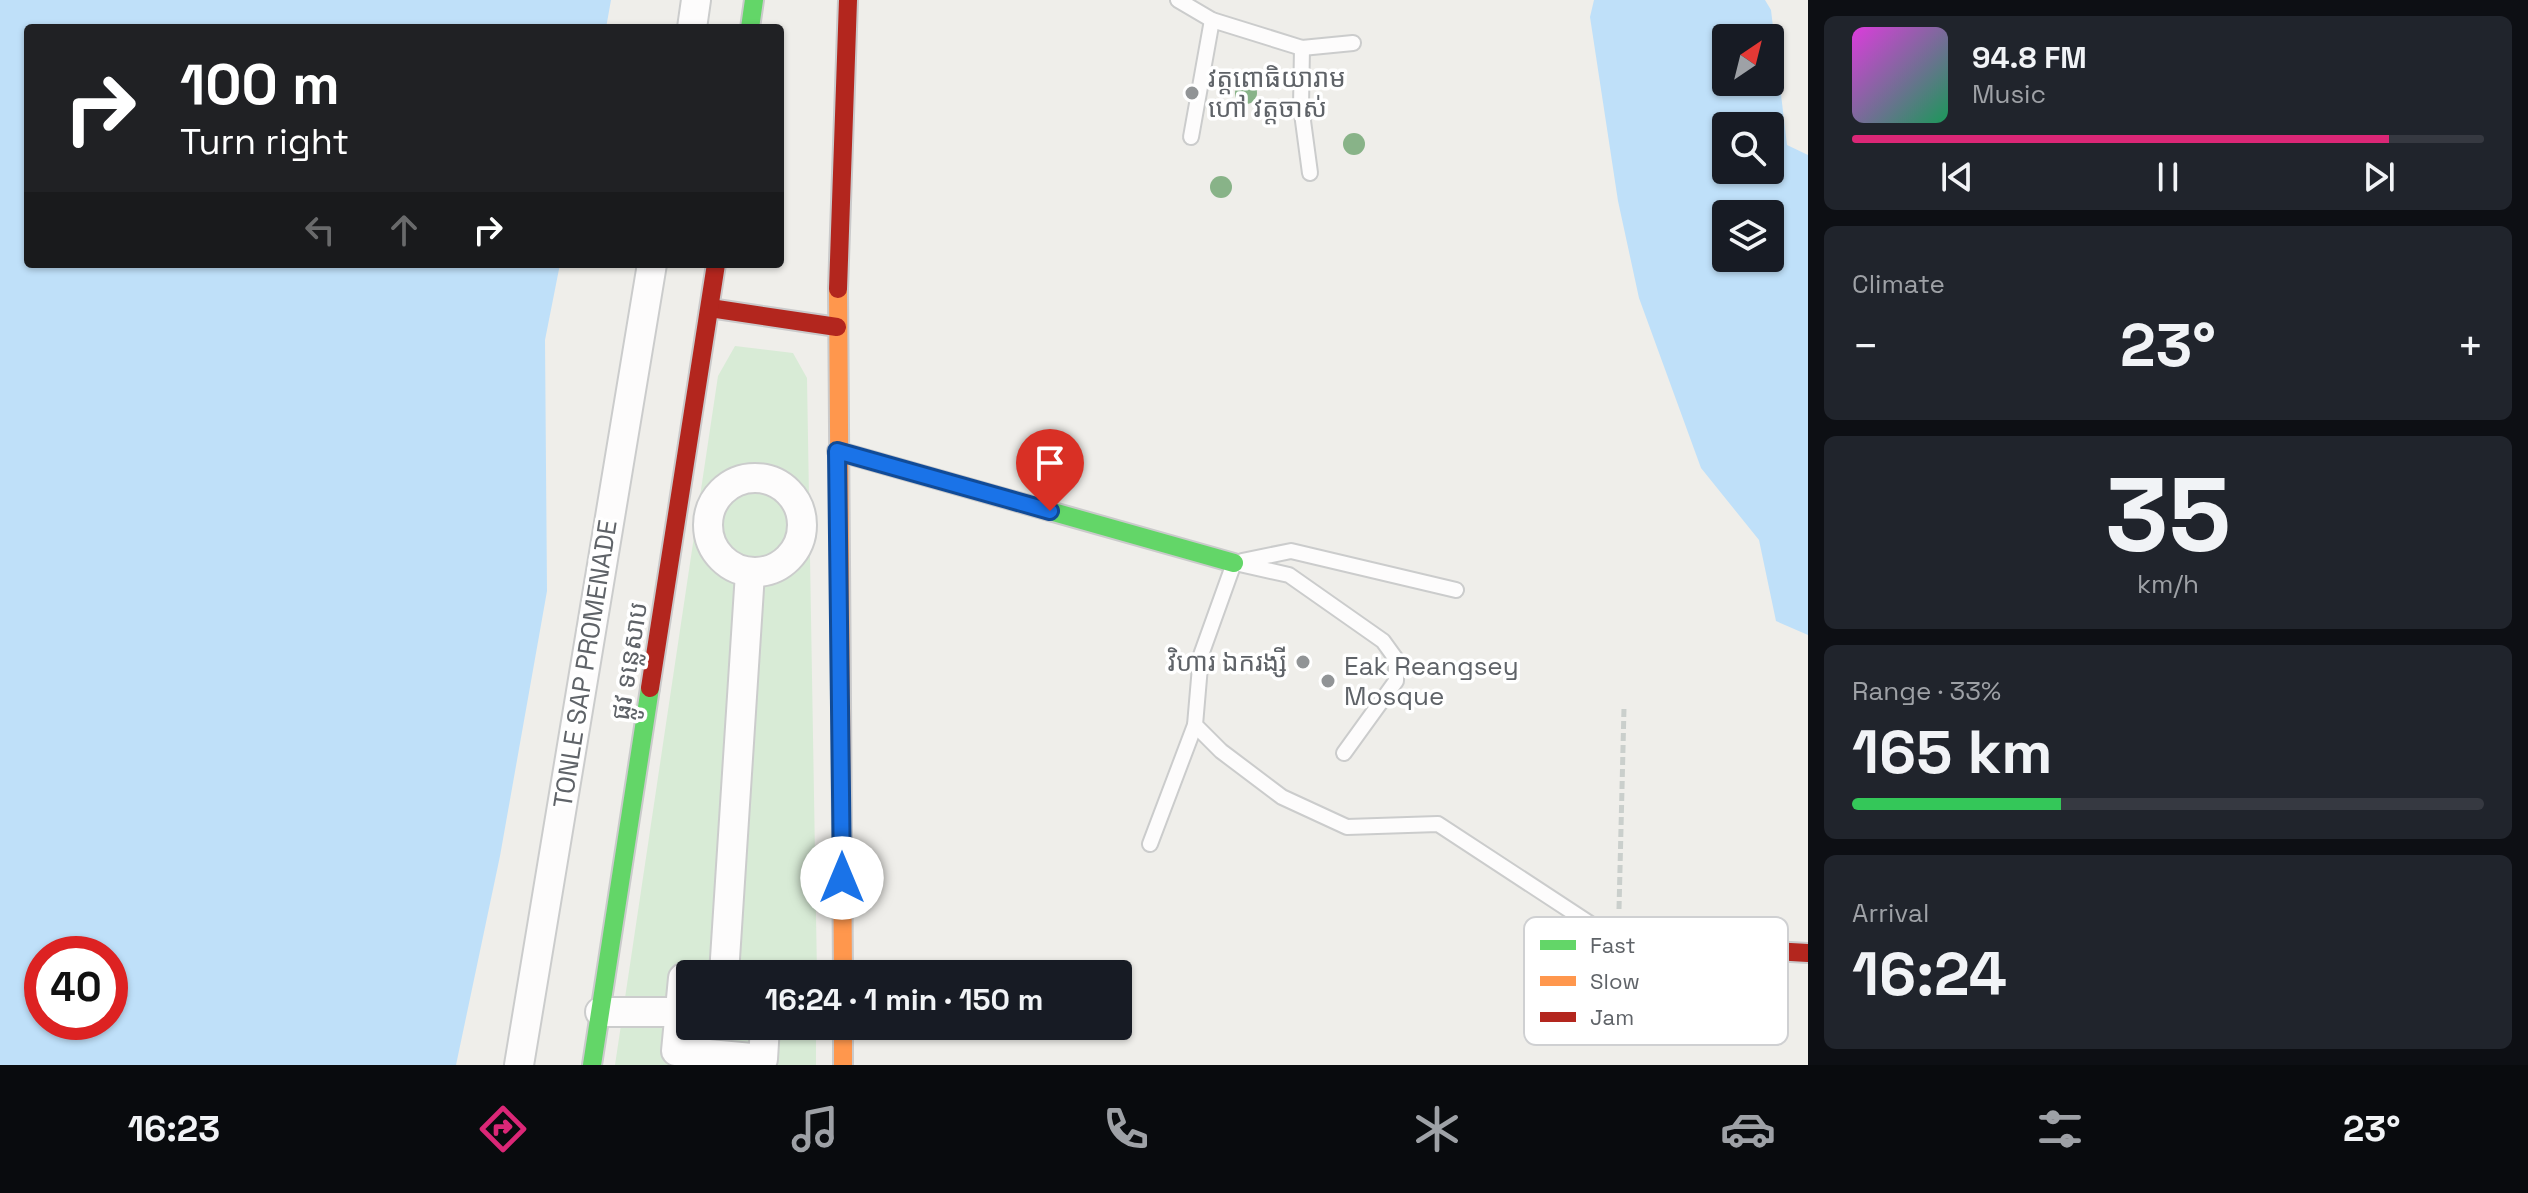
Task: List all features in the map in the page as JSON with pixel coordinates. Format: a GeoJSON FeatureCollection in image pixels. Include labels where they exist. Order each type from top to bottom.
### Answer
{"type":"FeatureCollection","features":[{"type":"Feature","properties":{"kind":"street"},"geometry":{"type":"LineString","coordinates":[[693,24],[696,0]]}},
{"type":"Feature","properties":{"kind":"street"},"geometry":{"type":"LineString","coordinates":[[751,24],[754,0]]}},
{"type":"Feature","properties":{"kind":"street"},"geometry":{"type":"LineString","coordinates":[[843,960],[837,327],[848,0]]}},
{"type":"Feature","properties":{"kind":"street","name":"TONLE SAP PROMENADE"},"geometry":{"type":"LineString","coordinates":[[519,1065],[651,268]]}},
{"type":"Feature","properties":{"kind":"street","name":"ផ្លូវ ទន្លេសាប"},"geometry":{"type":"LineString","coordinates":[[592,1065],[715,268]]}},
{"type":"Feature","properties":{"kind":"street"},"geometry":{"type":"LineString","coordinates":[[710,308],[837,327]]}},
{"type":"Feature","properties":{"kind":"street"},"geometry":{"type":"LineString","coordinates":[[837,451],[1234,563]]}},
{"type":"Feature","properties":{"kind":"street"},"geometry":{"type":"LineString","coordinates":[[759,478],[781,486],[793,498],[801,527],[796,548],[784,562],[761,572],[750,573],[735,568],[718,553],[707,529],[708,520],[718,495],[729,485],[759,478]]}},
{"type":"Feature","properties":{"kind":"street"},"geometry":{"type":"LineString","coordinates":[[679,514],[708,520]]}},
{"type":"Feature","properties":{"kind":"street"},"geometry":{"type":"LineString","coordinates":[[801,527],[840,526]]}},
{"type":"Feature","properties":{"kind":"street"},"geometry":{"type":"LineString","coordinates":[[725,960],[750,573]]}},
{"type":"Feature","properties":{"kind":"street"},"geometry":{"type":"LineString","coordinates":[[1788,952],[1808,953]]}},
{"type":"Feature","properties":{"kind":"street"},"geometry":{"type":"LineString","coordinates":[[600,1012],[676,1012]]}},
{"type":"Feature","properties":{"kind":"street"},"geometry":{"type":"LineString","coordinates":[[677,1040],[676,1051],[720,1060],[763,1059],[764,1040]]}},
{"type":"Feature","properties":{"kind":"street"},"geometry":{"type":"LineString","coordinates":[[843,1040],[843,1065]]}},
{"type":"Feature","properties":{"kind":"lane"},"geometry":{"type":"LineString","coordinates":[[1178,0],[1212,20],[1302,48],[1353,43]]}},
{"type":"Feature","properties":{"kind":"lane"},"geometry":{"type":"LineString","coordinates":[[1191,137],[1212,20]]}},
{"type":"Feature","properties":{"kind":"lane"},"geometry":{"type":"LineString","coordinates":[[1302,48],[1301,106],[1310,173]]}},
{"type":"Feature","properties":{"kind":"lane"},"geometry":{"type":"LineString","coordinates":[[1234,563],[1291,551],[1456,590]]}},
{"type":"Feature","properties":{"kind":"lane"},"geometry":{"type":"LineString","coordinates":[[1150,844],[1195,725],[1201,655],[1234,563]]}},
{"type":"Feature","properties":{"kind":"lane"},"geometry":{"type":"LineString","coordinates":[[1234,563],[1289,575],[1383,641],[1396,659],[1396,681],[1344,753]]}},
{"type":"Feature","properties":{"kind":"lane"},"geometry":{"type":"LineString","coordinates":[[1195,725],[1221,751],[1282,797],[1347,827],[1438,824],[1580,917]]}},
{"type":"Feature","properties":{"kind":"path"},"geometry":{"type":"LineString","coordinates":[[1619,917],[1624,708]]}},
{"type":"Feature","properties":{"kind":"green space"},"geometry":{"type":"Polygon","coordinates":[[[735,346],[793,353],[807,378],[817,960],[676,960],[676,1040],[816,1040],[816,1065],[615,1065],[718,376],[735,346]]]}},
{"type":"Feature","properties":{"kind":"water"},"geometry":{"type":"Polygon","coordinates":[[[0,0],[611,0],[607,24],[24,24],[24,268],[559,268],[545,340],[547,591],[500,856],[456,1065],[0,1065],[0,0]]]}},
{"type":"Feature","properties":{"kind":"water"},"geometry":{"type":"Polygon","coordinates":[[[1594,0],[1765,0],[1771,10],[1773,24],[1712,24],[1712,96],[1781,96],[1783,112],[1712,112],[1712,184],[1784,184],[1784,120],[1787,145],[1808,155],[1808,635],[1776,621],[1759,540],[1701,468],[1639,298],[1618,201],[1590,17],[1594,0]]]}},
{"type":"Feature","properties":{"kind":"traffic: fast"},"geometry":{"type":"LineString","coordinates":[[751,24],[754,0]]}},
{"type":"Feature","properties":{"kind":"traffic: fast"},"geometry":{"type":"LineString","coordinates":[[837,451],[1234,563]]}},
{"type":"Feature","properties":{"kind":"traffic: fast"},"geometry":{"type":"LineString","coordinates":[[592,1065],[650,688]]}},
{"type":"Feature","properties":{"kind":"traffic: slow"},"geometry":{"type":"LineString","coordinates":[[838,289],[843,960]]}},
{"type":"Feature","properties":{"kind":"traffic: slow"},"geometry":{"type":"LineString","coordinates":[[843,1040],[843,1065]]}},
{"type":"Feature","properties":{"kind":"traffic: jam"},"geometry":{"type":"LineString","coordinates":[[838,289],[848,0]]}},
{"type":"Feature","properties":{"kind":"traffic: jam"},"geometry":{"type":"LineString","coordinates":[[650,688],[715,268]]}},
{"type":"Feature","properties":{"kind":"traffic: jam"},"geometry":{"type":"LineString","coordinates":[[710,308],[837,327]]}},
{"type":"Feature","properties":{"kind":"traffic: jam"},"geometry":{"type":"LineString","coordinates":[[1788,952],[1808,953]]}},
{"type":"Feature","properties":{"kind":"place","name":"វត្តពោធិយារាម ហៅ វត្តចាស់"},"geometry":{"type":"Point","coordinates":[1192,93]}},
{"type":"Feature","properties":{"kind":"place","name":"វិហារ ឯករង្សី"},"geometry":{"type":"Point","coordinates":[1303,662]}},
{"type":"Feature","properties":{"kind":"place","name":"Eak Reangsey Mosque"},"geometry":{"type":"Point","coordinates":[1328,681]}},
{"type":"Feature","properties":{"kind":"route"},"geometry":{"type":"LineString","coordinates":[[842,878],[837,451],[1050,511]]}}]}
